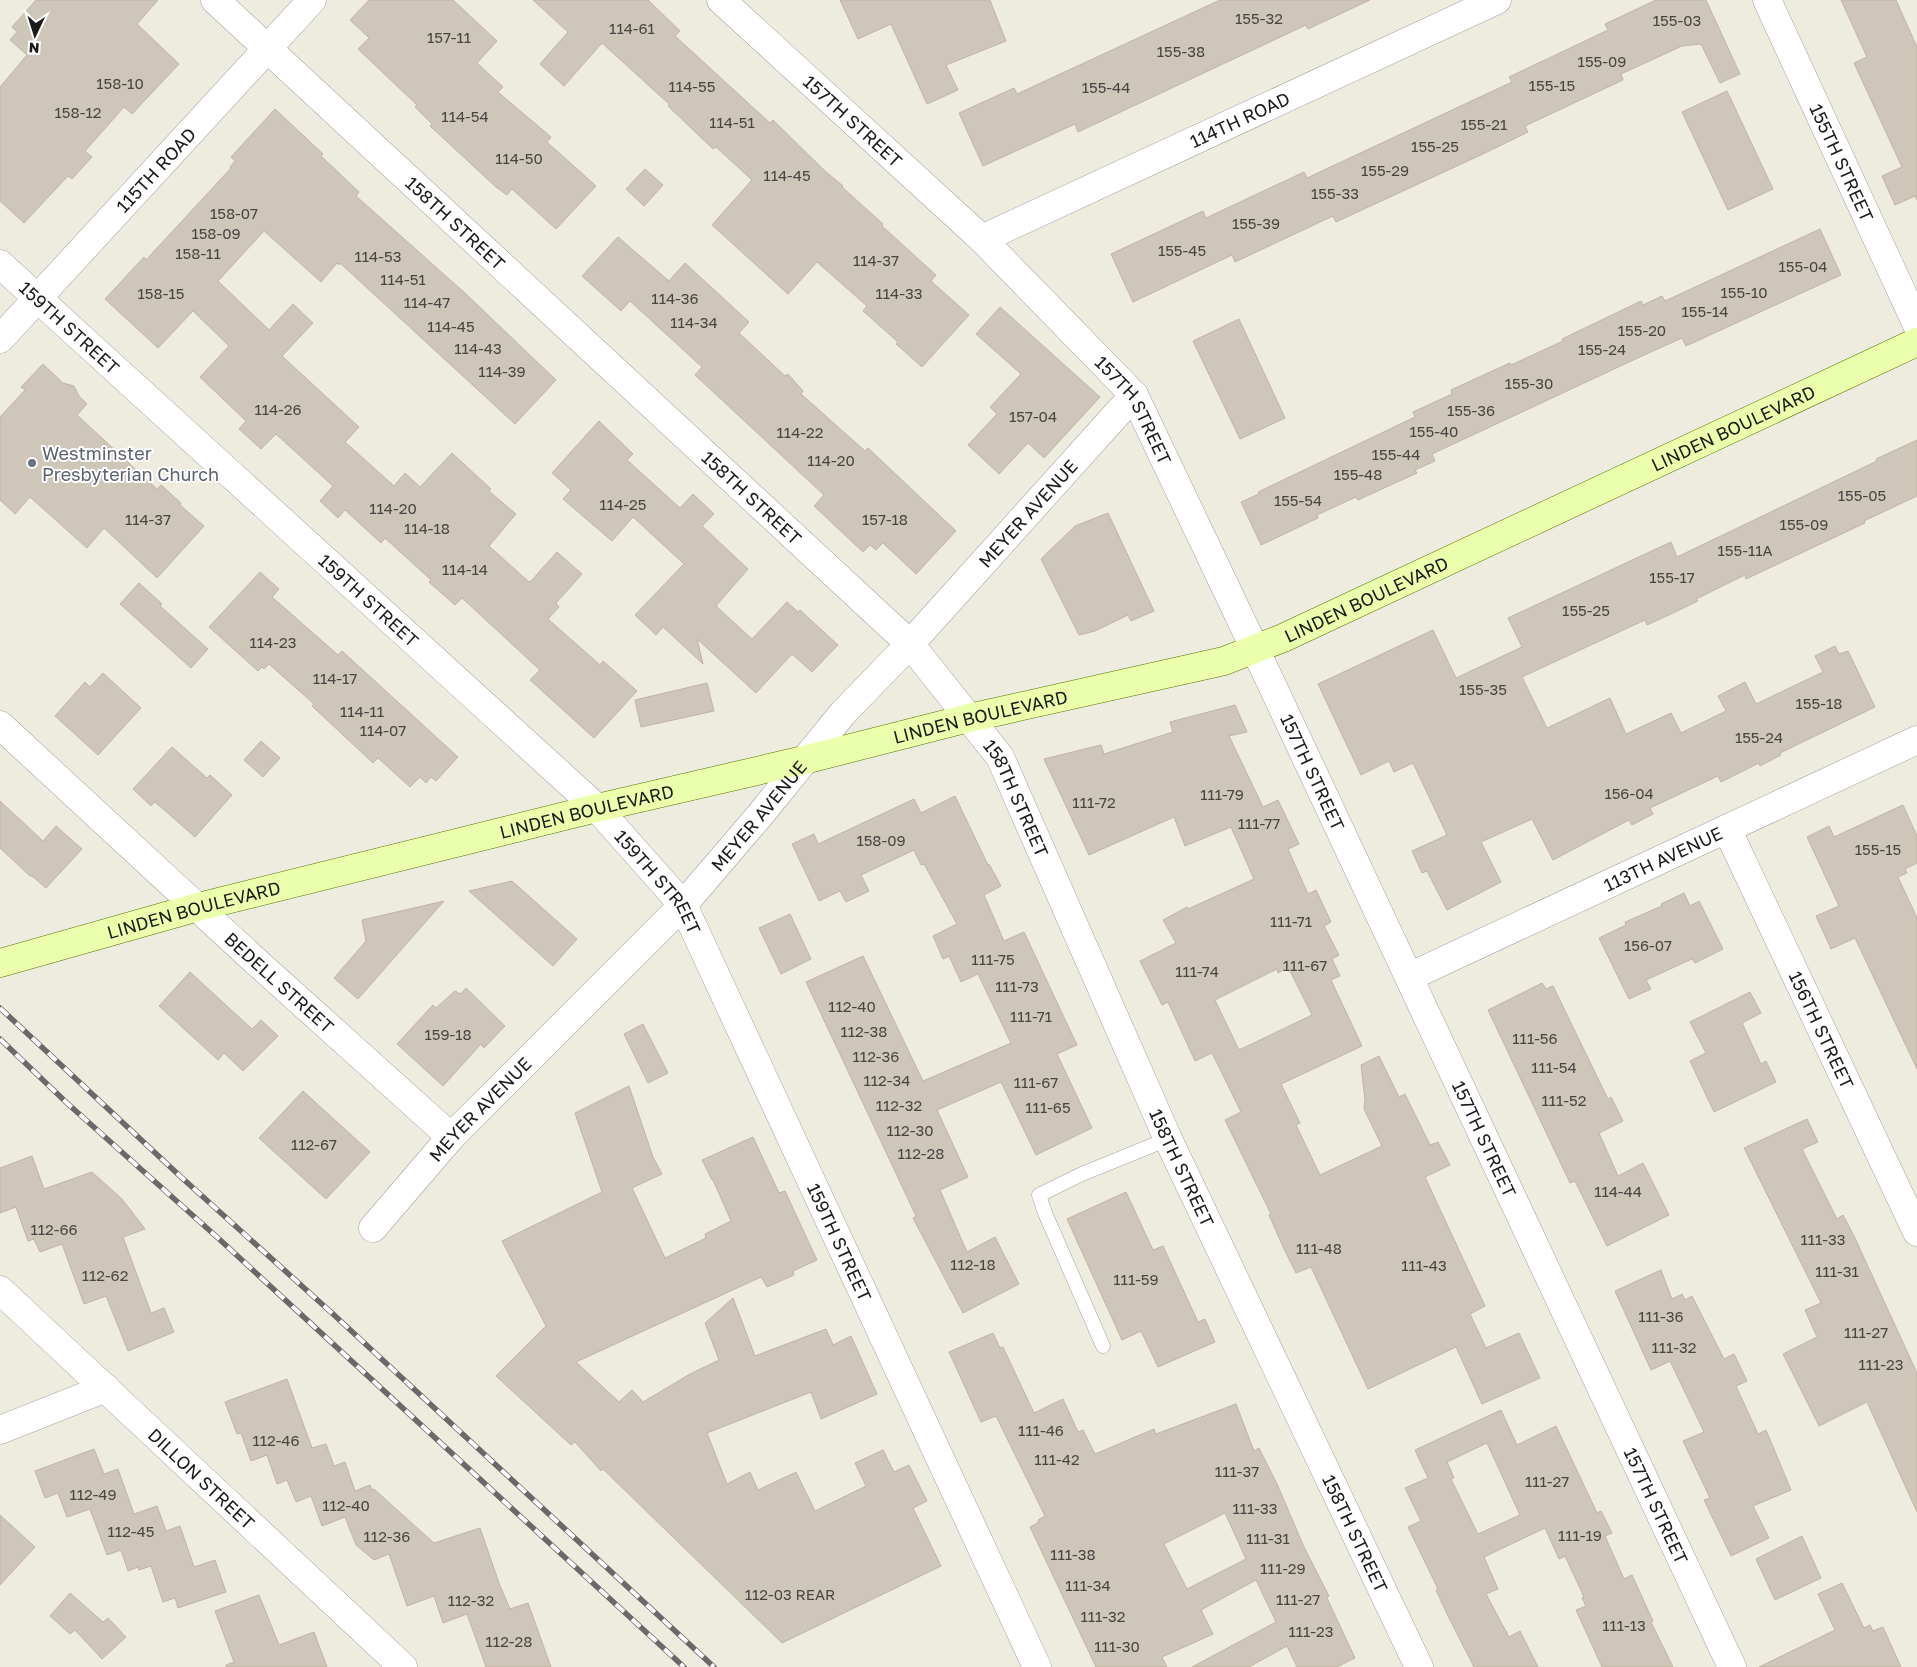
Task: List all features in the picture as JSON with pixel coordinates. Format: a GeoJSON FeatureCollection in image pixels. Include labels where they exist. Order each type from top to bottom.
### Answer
{"type":"FeatureCollection","features":[{"type":"Feature","properties":{"kind":"main road","name":"LINDEN BOULEVARD"},"geometry":{"type":"LineString","coordinates":[[0,963],[198,907],[597,808],[804,760],[969,718],[1224,661],[1283,638],[1917,342]]}},
{"type":"Feature","properties":{"kind":"street","name":"158TH STREET"},"geometry":{"type":"LineString","coordinates":[[215,0],[910,644],[1000,757],[1168,1140],[1419,1667]]}},
{"type":"Feature","properties":{"kind":"street","name":"115TH ROAD"},"geometry":{"type":"LineString","coordinates":[[0,339],[312,0]]}},
{"type":"Feature","properties":{"kind":"street","name":"157TH STREET"},"geometry":{"type":"LineString","coordinates":[[721,0],[982,240],[1134,395],[1410,977],[1732,1667]]}},
{"type":"Feature","properties":{"kind":"street","name":"114TH ROAD"},"geometry":{"type":"LineString","coordinates":[[982,240],[1496,0]]}},
{"type":"Feature","properties":{"kind":"street","name":"155TH STREET"},"geometry":{"type":"LineString","coordinates":[[1767,0],[1917,325]]}},
{"type":"Feature","properties":{"kind":"street","name":"159TH STREET"},"geometry":{"type":"LineString","coordinates":[[0,264],[597,808],[683,905],[1037,1667]]}},
{"type":"Feature","properties":{"kind":"street","name":"MEYER AVENUE"},"geometry":{"type":"LineString","coordinates":[[373,1228],[451,1137],[683,905],[843,713],[910,644],[1134,395]]}},
{"type":"Feature","properties":{"kind":"street","name":"BEDELL STREET"},"geometry":{"type":"LineString","coordinates":[[0,724],[451,1137]]}},
{"type":"Feature","properties":{"kind":"street","name":"113TH AVENUE"},"geometry":{"type":"LineString","coordinates":[[1410,977],[1917,740]]}},
{"type":"Feature","properties":{"kind":"street","name":"156TH STREET"},"geometry":{"type":"LineString","coordinates":[[1727,829],[1917,1232]]}},
{"type":"Feature","properties":{"kind":"street","name":"DILLON STREET"},"geometry":{"type":"LineString","coordinates":[[0,1290],[403,1667]]}},
{"type":"Feature","properties":{"kind":"street"},"geometry":{"type":"LineString","coordinates":[[0,1430],[106,1388]]}},
{"type":"Feature","properties":{"kind":"lane"},"geometry":{"type":"LineString","coordinates":[[1102,1346],[1039,1196],[1082,1174],[1168,1140]]}},
{"type":"Feature","properties":{"kind":"building"},"geometry":{"type":"Polygon","coordinates":[[[36,0],[158,0],[137,24],[179,64],[132,114],[124,107],[85,151],[92,157],[72,179],[68,176],[24,223],[0,201],[0,87],[27,55],[10,40],[17,32],[12,27],[36,0]]]}},
{"type":"Feature","properties":{"kind":"building"},"geometry":{"type":"Polygon","coordinates":[[[369,0],[453,0],[497,41],[477,63],[503,87],[498,92],[551,137],[547,142],[596,186],[556,229],[512,189],[507,195],[496,187],[430,126],[432,124],[415,107],[417,105],[358,49],[369,38],[350,20],[369,0]]]}},
{"type":"Feature","properties":{"kind":"building"},"geometry":{"type":"Polygon","coordinates":[[[533,0],[648,0],[680,31],[675,36],[770,123],[773,120],[843,186],[883,224],[882,226],[936,275],[931,281],[969,315],[922,367],[896,344],[898,342],[863,311],[867,306],[817,262],[788,294],[712,225],[752,180],[716,147],[713,149],[668,106],[669,104],[602,43],[564,86],[540,64],[568,32],[533,0]]]}},
{"type":"Feature","properties":{"kind":"building"},"geometry":{"type":"Polygon","coordinates":[[[840,0],[990,0],[1006,41],[946,65],[958,90],[927,104],[891,24],[858,39],[840,0]]]}},
{"type":"Feature","properties":{"kind":"building"},"geometry":{"type":"Polygon","coordinates":[[[1220,0],[1370,0],[1308,29],[1306,25],[1078,132],[1075,124],[983,166],[959,113],[1014,88],[1017,94],[1220,0]]]}},
{"type":"Feature","properties":{"kind":"building"},"geometry":{"type":"Polygon","coordinates":[[[1656,0],[1706,0],[1740,74],[1720,83],[1701,44],[1682,46],[1621,74],[1623,80],[1525,126],[1528,132],[1485,153],[1336,222],[1333,216],[1235,262],[1232,255],[1133,302],[1111,254],[1203,211],[1206,218],[1304,172],[1307,178],[1512,82],[1509,77],[1608,30],[1605,24],[1656,0]]]}},
{"type":"Feature","properties":{"kind":"building"},"geometry":{"type":"Polygon","coordinates":[[[1841,0],[1896,0],[1917,47],[1917,200],[1915,196],[1895,205],[1882,176],[1902,167],[1854,63],[1867,57],[1841,0]]]}},
{"type":"Feature","properties":{"kind":"building"},"geometry":{"type":"Polygon","coordinates":[[[1727,91],[1773,189],[1728,210],[1682,112],[1727,91]]]}},
{"type":"Feature","properties":{"kind":"building"},"geometry":{"type":"Polygon","coordinates":[[[275,109],[323,154],[321,156],[359,192],[356,196],[466,294],[556,380],[515,424],[340,263],[339,265],[337,263],[321,282],[264,231],[218,281],[269,330],[293,304],[313,323],[282,356],[359,427],[345,442],[394,486],[405,473],[420,487],[452,453],[491,489],[489,491],[516,514],[489,546],[529,582],[557,552],[582,574],[556,603],[559,607],[548,619],[600,665],[603,661],[637,691],[594,738],[530,680],[540,670],[462,598],[455,605],[385,538],[381,543],[345,510],[338,518],[320,501],[333,486],[276,434],[261,449],[239,429],[246,421],[200,377],[229,346],[193,311],[158,348],[105,299],[144,257],[146,260],[231,168],[235,161],[231,157],[275,109]]]}},
{"type":"Feature","properties":{"kind":"building"},"geometry":{"type":"Polygon","coordinates":[[[645,169],[663,185],[644,206],[626,189],[645,169]]]}},
{"type":"Feature","properties":{"kind":"building"},"geometry":{"type":"Polygon","coordinates":[[[1820,229],[1841,275],[1686,346],[1682,338],[1642,356],[1432,454],[1435,461],[1415,470],[1417,473],[1358,500],[1356,497],[1317,515],[1318,518],[1261,545],[1241,502],[1259,494],[1258,492],[1415,417],[1413,412],[1452,394],[1451,390],[1563,341],[1562,339],[1641,301],[1643,305],[1662,296],[1665,301],[1820,229]]]}},
{"type":"Feature","properties":{"kind":"building"},"geometry":{"type":"Polygon","coordinates":[[[618,237],[669,281],[685,263],[749,322],[739,333],[785,376],[788,374],[803,391],[801,394],[865,451],[868,448],[956,531],[916,574],[883,543],[876,550],[870,545],[863,552],[814,506],[824,495],[695,375],[702,367],[630,301],[621,311],[582,276],[618,237]]]}},
{"type":"Feature","properties":{"kind":"building"},"geometry":{"type":"Polygon","coordinates":[[[1000,307],[1100,397],[1044,458],[1028,443],[999,474],[968,445],[997,414],[990,407],[1021,374],[976,334],[1000,307]]]}},
{"type":"Feature","properties":{"kind":"building"},"geometry":{"type":"Polygon","coordinates":[[[1239,319],[1285,418],[1240,439],[1193,341],[1239,319]]]}},
{"type":"Feature","properties":{"kind":"building"},"geometry":{"type":"Polygon","coordinates":[[[43,364],[63,383],[74,386],[79,396],[87,404],[77,415],[157,489],[161,485],[204,526],[157,578],[104,528],[87,548],[30,497],[15,514],[0,500],[0,417],[25,390],[21,387],[43,364]]]}},
{"type":"Feature","properties":{"kind":"building"},"geometry":{"type":"Polygon","coordinates":[[[599,421],[633,454],[627,460],[680,508],[693,494],[714,514],[702,526],[748,569],[716,606],[752,639],[787,602],[798,612],[800,610],[838,645],[812,672],[792,654],[756,693],[697,639],[703,664],[663,627],[656,635],[635,615],[684,564],[633,517],[612,541],[563,499],[571,490],[552,473],[599,421]]]}},
{"type":"Feature","properties":{"kind":"building"},"geometry":{"type":"Polygon","coordinates":[[[1917,440],[1917,496],[1864,521],[1865,523],[1746,579],[1745,575],[1696,599],[1698,601],[1647,625],[1645,620],[1522,677],[1547,728],[1610,698],[1626,734],[1671,713],[1681,733],[1726,711],[1718,696],[1745,682],[1756,704],[1823,672],[1815,656],[1835,646],[1839,654],[1848,651],[1875,707],[1780,753],[1781,755],[1760,766],[1759,763],[1721,782],[1718,776],[1650,808],[1653,814],[1632,825],[1629,820],[1553,860],[1532,819],[1481,842],[1501,882],[1447,910],[1427,871],[1422,873],[1412,851],[1447,835],[1413,763],[1394,772],[1389,761],[1361,775],[1318,684],[1433,630],[1456,678],[1522,647],[1508,618],[1671,542],[1677,557],[1917,440]]]}},
{"type":"Feature","properties":{"kind":"building"},"geometry":{"type":"Polygon","coordinates":[[[1108,513],[1154,611],[1131,621],[1128,615],[1095,631],[1079,635],[1041,559],[1075,526],[1108,513]]]}},
{"type":"Feature","properties":{"kind":"building"},"geometry":{"type":"Polygon","coordinates":[[[260,572],[279,589],[272,597],[338,655],[342,651],[458,757],[436,781],[431,777],[426,783],[420,777],[410,787],[378,758],[373,763],[312,706],[314,704],[269,664],[264,669],[262,667],[258,671],[209,627],[260,572]]]}},
{"type":"Feature","properties":{"kind":"building"},"geometry":{"type":"Polygon","coordinates":[[[139,583],[162,604],[160,606],[208,649],[191,668],[120,604],[139,583]]]}},
{"type":"Feature","properties":{"kind":"building"},"geometry":{"type":"Polygon","coordinates":[[[103,673],[141,708],[98,755],[55,716],[85,682],[90,687],[103,673]]]}},
{"type":"Feature","properties":{"kind":"building"},"geometry":{"type":"Polygon","coordinates":[[[707,683],[714,711],[641,727],[635,700],[707,683]]]}},
{"type":"Feature","properties":{"kind":"building"},"geometry":{"type":"Polygon","coordinates":[[[1235,705],[1247,732],[1229,736],[1263,807],[1278,800],[1299,844],[1288,849],[1308,894],[1316,890],[1331,922],[1324,926],[1339,955],[1332,959],[1340,976],[1331,980],[1362,1046],[1281,1084],[1300,1123],[1296,1125],[1320,1175],[1382,1146],[1364,1109],[1365,1100],[1361,1065],[1379,1056],[1399,1097],[1405,1094],[1430,1145],[1438,1142],[1450,1165],[1425,1177],[1485,1306],[1470,1314],[1486,1348],[1519,1333],[1540,1378],[1482,1404],[1456,1347],[1368,1389],[1311,1267],[1296,1273],[1269,1215],[1271,1214],[1225,1120],[1241,1112],[1212,1053],[1195,1061],[1168,1002],[1162,1005],[1140,961],[1176,943],[1163,920],[1187,907],[1188,909],[1254,879],[1231,827],[1185,846],[1174,817],[1089,855],[1044,759],[1101,745],[1104,754],[1173,732],[1170,722],[1235,705]],[[1288,967],[1278,973],[1277,969],[1215,1000],[1239,1050],[1312,1015],[1288,967]]]}},
{"type":"Feature","properties":{"kind":"building"},"geometry":{"type":"Polygon","coordinates":[[[261,741],[280,758],[263,777],[244,760],[261,741]]]}},
{"type":"Feature","properties":{"kind":"building"},"geometry":{"type":"Polygon","coordinates":[[[172,747],[207,778],[210,775],[232,795],[195,837],[155,802],[151,806],[133,789],[172,747]]]}},
{"type":"Feature","properties":{"kind":"building"},"geometry":{"type":"Polygon","coordinates":[[[955,796],[988,865],[1001,886],[984,895],[1004,941],[1024,932],[1077,1045],[1057,1054],[1092,1128],[1036,1155],[1001,1082],[937,1110],[968,1177],[940,1190],[967,1252],[995,1237],[1019,1284],[963,1313],[913,1218],[916,1216],[806,982],[863,956],[923,1081],[1011,1043],[978,974],[961,982],[949,956],[943,959],[933,936],[957,924],[924,864],[921,865],[914,850],[861,875],[869,891],[846,902],[840,891],[819,901],[792,844],[814,834],[818,844],[914,799],[921,813],[955,796]]]}},
{"type":"Feature","properties":{"kind":"building"},"geometry":{"type":"Polygon","coordinates":[[[0,801],[43,841],[56,826],[82,849],[46,888],[0,848],[0,801]]]}},
{"type":"Feature","properties":{"kind":"building"},"geometry":{"type":"Polygon","coordinates":[[[1903,805],[1917,836],[1917,863],[1905,869],[1907,873],[1898,877],[1917,918],[1917,1069],[1855,938],[1831,949],[1816,916],[1839,906],[1807,837],[1829,826],[1834,837],[1903,805]]]}},
{"type":"Feature","properties":{"kind":"building"},"geometry":{"type":"Polygon","coordinates":[[[512,881],[577,939],[553,966],[469,891],[512,881]]]}},
{"type":"Feature","properties":{"kind":"building"},"geometry":{"type":"Polygon","coordinates":[[[1684,893],[1690,906],[1699,901],[1723,949],[1695,963],[1692,959],[1646,980],[1651,989],[1629,999],[1599,938],[1626,925],[1625,922],[1662,906],[1661,904],[1684,893]]]}},
{"type":"Feature","properties":{"kind":"building"},"geometry":{"type":"Polygon","coordinates":[[[444,901],[358,999],[334,978],[366,941],[362,920],[444,901]]]}},
{"type":"Feature","properties":{"kind":"building"},"geometry":{"type":"Polygon","coordinates":[[[790,914],[811,959],[781,974],[759,928],[790,914]]]}},
{"type":"Feature","properties":{"kind":"building"},"geometry":{"type":"Polygon","coordinates":[[[190,972],[252,1029],[261,1020],[278,1036],[243,1071],[224,1053],[218,1060],[159,1006],[190,972]]]}},
{"type":"Feature","properties":{"kind":"building"},"geometry":{"type":"Polygon","coordinates":[[[1542,983],[1546,989],[1553,986],[1608,1099],[1611,1097],[1623,1121],[1599,1133],[1618,1176],[1643,1163],[1669,1215],[1607,1246],[1575,1181],[1570,1183],[1488,1010],[1542,983]]]}},
{"type":"Feature","properties":{"kind":"building"},"geometry":{"type":"Polygon","coordinates":[[[466,988],[505,1026],[484,1048],[481,1044],[443,1086],[397,1044],[433,1005],[436,1008],[455,991],[461,994],[466,988]]]}},
{"type":"Feature","properties":{"kind":"building"},"geometry":{"type":"Polygon","coordinates":[[[1750,992],[1761,1013],[1742,1023],[1761,1064],[1766,1061],[1776,1082],[1714,1112],[1690,1061],[1706,1053],[1690,1022],[1750,992]]]}},
{"type":"Feature","properties":{"kind":"building"},"geometry":{"type":"Polygon","coordinates":[[[643,1024],[668,1073],[648,1083],[624,1034],[643,1024]]]}},
{"type":"Feature","properties":{"kind":"building"},"geometry":{"type":"Polygon","coordinates":[[[629,1086],[653,1157],[662,1174],[632,1188],[665,1258],[706,1238],[705,1234],[731,1221],[702,1160],[753,1137],[779,1193],[785,1191],[817,1260],[793,1271],[794,1275],[767,1287],[761,1277],[576,1362],[619,1402],[632,1390],[643,1402],[690,1374],[719,1360],[705,1323],[733,1298],[755,1356],[826,1329],[833,1345],[851,1336],[877,1394],[821,1419],[811,1392],[707,1433],[727,1484],[750,1472],[758,1490],[796,1472],[815,1511],[866,1486],[855,1463],[883,1450],[894,1472],[909,1465],[927,1501],[913,1508],[941,1566],[782,1643],[603,1469],[601,1471],[575,1442],[571,1445],[496,1376],[546,1326],[502,1241],[602,1192],[575,1113],[629,1086]]]}},
{"type":"Feature","properties":{"kind":"building"},"geometry":{"type":"Polygon","coordinates":[[[303,1091],[370,1152],[326,1199],[259,1138],[303,1091]]]}},
{"type":"Feature","properties":{"kind":"building"},"geometry":{"type":"Polygon","coordinates":[[[1807,1119],[1818,1142],[1802,1149],[1837,1219],[1843,1215],[1854,1236],[1917,1373],[1917,1512],[1867,1402],[1819,1426],[1783,1354],[1817,1337],[1805,1310],[1821,1303],[1744,1148],[1807,1119]]]}},
{"type":"Feature","properties":{"kind":"building"},"geometry":{"type":"Polygon","coordinates":[[[32,1156],[44,1189],[92,1172],[122,1199],[145,1229],[123,1237],[151,1313],[164,1308],[174,1332],[128,1351],[106,1296],[84,1304],[62,1244],[40,1252],[34,1239],[28,1241],[16,1207],[0,1213],[0,1168],[32,1156]]]}},
{"type":"Feature","properties":{"kind":"building"},"geometry":{"type":"Polygon","coordinates":[[[1126,1192],[1153,1250],[1163,1246],[1198,1322],[1205,1319],[1215,1342],[1158,1367],[1141,1331],[1122,1340],[1067,1219],[1126,1192]]]}},
{"type":"Feature","properties":{"kind":"building"},"geometry":{"type":"Polygon","coordinates":[[[1661,1270],[1672,1299],[1682,1294],[1685,1300],[1692,1296],[1724,1359],[1734,1354],[1747,1381],[1736,1386],[1758,1434],[1766,1430],[1791,1490],[1753,1506],[1769,1538],[1731,1556],[1704,1500],[1710,1498],[1683,1441],[1704,1432],[1670,1361],[1651,1370],[1615,1291],[1661,1270]]]}},
{"type":"Feature","properties":{"kind":"building"},"geometry":{"type":"Polygon","coordinates":[[[993,1333],[1000,1348],[1003,1347],[1034,1413],[1063,1399],[1078,1432],[1083,1430],[1095,1454],[1154,1429],[1156,1434],[1236,1404],[1254,1451],[1259,1448],[1277,1484],[1304,1547],[1329,1596],[1327,1598],[1355,1658],[1337,1667],[1297,1667],[1287,1646],[1249,1667],[1192,1667],[1276,1622],[1256,1580],[1201,1610],[1213,1634],[1162,1657],[1167,1667],[1096,1667],[1030,1527],[1045,1516],[996,1416],[981,1422],[949,1352],[993,1333]],[[1225,1513],[1164,1544],[1187,1589],[1246,1559],[1225,1513]]]}},
{"type":"Feature","properties":{"kind":"building"},"geometry":{"type":"Polygon","coordinates":[[[287,1379],[312,1448],[326,1444],[334,1466],[345,1462],[355,1491],[370,1485],[372,1490],[374,1489],[434,1543],[480,1528],[510,1609],[528,1603],[551,1667],[486,1667],[467,1614],[443,1623],[434,1596],[407,1606],[389,1554],[374,1560],[356,1545],[345,1517],[322,1526],[311,1496],[296,1502],[287,1480],[277,1484],[267,1455],[251,1461],[241,1433],[237,1434],[225,1402],[287,1379]]]}},
{"type":"Feature","properties":{"kind":"building"},"geometry":{"type":"Polygon","coordinates":[[[1501,1410],[1517,1445],[1556,1426],[1597,1513],[1601,1511],[1612,1533],[1605,1536],[1624,1579],[1632,1575],[1653,1621],[1651,1622],[1673,1667],[1602,1667],[1576,1610],[1586,1606],[1582,1598],[1584,1597],[1565,1556],[1559,1559],[1545,1528],[1484,1557],[1498,1589],[1486,1594],[1509,1637],[1520,1631],[1538,1667],[1474,1667],[1447,1614],[1436,1590],[1438,1589],[1408,1527],[1421,1521],[1405,1488],[1428,1478],[1415,1450],[1501,1410]],[[1487,1443],[1447,1462],[1454,1478],[1451,1479],[1478,1534],[1520,1515],[1487,1443]]]}},
{"type":"Feature","properties":{"kind":"building"},"geometry":{"type":"Polygon","coordinates":[[[94,1449],[104,1474],[118,1469],[134,1514],[157,1506],[166,1531],[180,1526],[194,1567],[215,1560],[226,1592],[178,1608],[175,1598],[163,1602],[151,1566],[139,1570],[138,1567],[128,1571],[121,1550],[107,1555],[90,1509],[67,1517],[58,1493],[45,1498],[35,1471],[94,1449]]]}},
{"type":"Feature","properties":{"kind":"building"},"geometry":{"type":"Polygon","coordinates":[[[0,1515],[35,1547],[0,1585],[0,1515]]]}},
{"type":"Feature","properties":{"kind":"building"},"geometry":{"type":"Polygon","coordinates":[[[1802,1536],[1821,1578],[1775,1600],[1756,1559],[1802,1536]]]}},
{"type":"Feature","properties":{"kind":"building"},"geometry":{"type":"Polygon","coordinates":[[[1842,1583],[1864,1628],[1870,1625],[1873,1631],[1883,1627],[1901,1667],[1759,1667],[1835,1630],[1818,1594],[1842,1583]]]}},
{"type":"Feature","properties":{"kind":"building"},"geometry":{"type":"Polygon","coordinates":[[[70,1593],[103,1622],[108,1618],[126,1637],[102,1659],[75,1630],[70,1634],[50,1616],[70,1593]]]}},
{"type":"Feature","properties":{"kind":"building"},"geometry":{"type":"Polygon","coordinates":[[[259,1595],[279,1645],[314,1632],[327,1667],[226,1667],[226,1665],[234,1662],[215,1611],[259,1595]]]}},
{"type":"Feature","properties":{"kind":"railway"},"geometry":{"type":"LineString","coordinates":[[0,1008],[714,1667]]}},
{"type":"Feature","properties":{"kind":"railway"},"geometry":{"type":"LineString","coordinates":[[0,1039],[68,1104],[218,1238],[684,1667]]}},
{"type":"Feature","properties":{"kind":"place","name":"Westminster Presbyterian Church"},"geometry":{"type":"Point","coordinates":[32,463]}}]}
